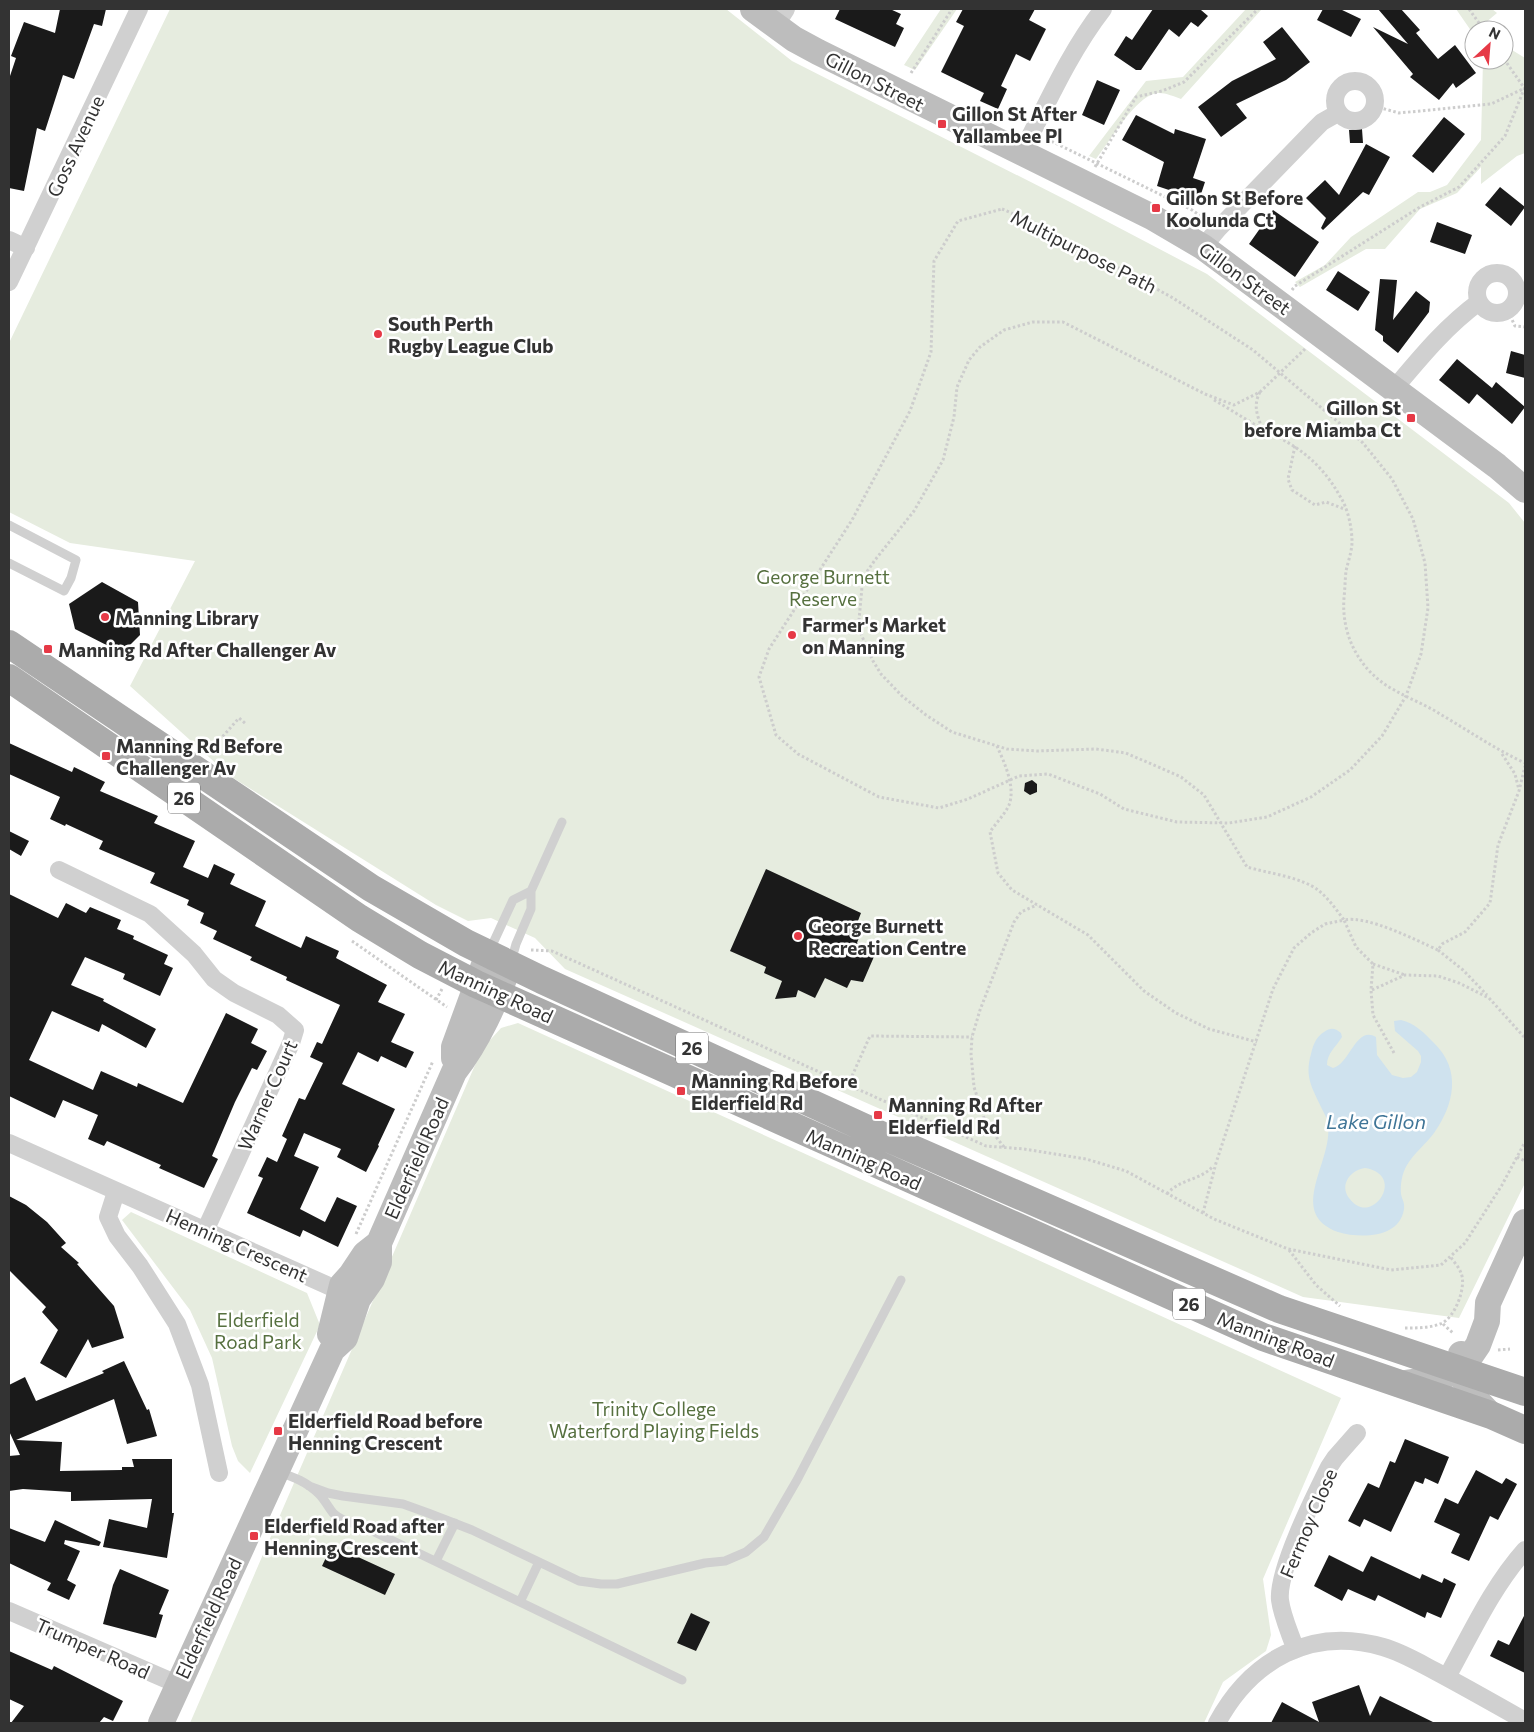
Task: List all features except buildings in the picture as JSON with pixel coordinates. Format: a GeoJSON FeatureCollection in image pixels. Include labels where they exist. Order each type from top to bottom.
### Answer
{"type":"FeatureCollection","features":[{"type":"Feature","properties":{"kind":"main road","name":"Manning Road"},"geometry":{"type":"LineString","coordinates":[[9,644],[370,888],[461,940],[509,956],[874,1132],[1278,1309],[1525,1392]]}},
{"type":"Feature","properties":{"kind":"main road","name":"Manning Road"},"geometry":{"type":"LineString","coordinates":[[9,678],[359,918],[420,954],[488,989],[1263,1337],[1491,1415],[1525,1430]]}},
{"type":"Feature","properties":{"kind":"street","name":"Goss Avenue"},"geometry":{"type":"LineString","coordinates":[[9,282],[140,9]]}},
{"type":"Feature","properties":{"kind":"street","name":"Gillon Street"},"geometry":{"type":"LineString","coordinates":[[754,9],[781,17],[794,39],[1021,154],[1090,174],[1152,217],[1204,247],[1497,466],[1525,490]]}},
{"type":"Feature","properties":{"kind":"street"},"geometry":{"type":"LineString","coordinates":[[1021,154],[1069,60],[1089,27],[1103,9]]}},
{"type":"Feature","properties":{"kind":"street"},"geometry":{"type":"LineString","coordinates":[[1351,81],[1362,82],[1368,86],[1374,95],[1374,106],[1369,116],[1360,121],[1349,121],[1338,113],[1334,102],[1341,86],[1351,81]]}},
{"type":"Feature","properties":{"kind":"street"},"geometry":{"type":"LineString","coordinates":[[1204,247],[1218,229],[1322,122],[1338,113]]}},
{"type":"Feature","properties":{"kind":"street"},"geometry":{"type":"LineString","coordinates":[[9,240],[26,248]]}},
{"type":"Feature","properties":{"kind":"street"},"geometry":{"type":"LineString","coordinates":[[1494,273],[1503,274],[1511,278],[1517,291],[1516,300],[1508,311],[1499,313],[1489,312],[1479,302],[1477,293],[1482,280],[1494,273]]}},
{"type":"Feature","properties":{"kind":"street"},"geometry":{"type":"LineString","coordinates":[[1393,390],[1442,332],[1458,317],[1479,302]]}},
{"type":"Feature","properties":{"kind":"street","name":"Warner Court"},"geometry":{"type":"LineString","coordinates":[[59,870],[150,914],[194,954],[214,979],[234,993],[278,1015],[295,1030],[291,1043],[205,1231]]}},
{"type":"Feature","properties":{"kind":"street","name":"Elderfield Road"},"geometry":{"type":"LineString","coordinates":[[161,1723],[332,1350],[345,1338],[349,1295],[372,1279],[379,1262],[379,1243],[445,1063],[509,956]]}},
{"type":"Feature","properties":{"kind":"street","name":"Henning Crescent"},"geometry":{"type":"LineString","coordinates":[[9,1143],[349,1295]]}},
{"type":"Feature","properties":{"kind":"street"},"geometry":{"type":"LineString","coordinates":[[116,1192],[108,1217],[117,1236],[140,1266],[177,1324],[200,1385],[218,1474]]}},
{"type":"Feature","properties":{"kind":"street"},"geometry":{"type":"LineString","coordinates":[[1491,1415],[1467,1389],[1460,1370],[1462,1338],[1472,1315],[1488,1303],[1525,1222]]}},
{"type":"Feature","properties":{"kind":"street"},"geometry":{"type":"LineString","coordinates":[[1399,1384],[1435,1379],[1460,1370]]}},
{"type":"Feature","properties":{"kind":"street","name":"Fermoy Close"},"geometry":{"type":"LineString","coordinates":[[1295,1648],[1280,1600],[1283,1575],[1289,1557],[1327,1472],[1335,1458],[1357,1433]]}},
{"type":"Feature","properties":{"kind":"street"},"geometry":{"type":"LineString","coordinates":[[1447,1677],[1494,1594],[1511,1567],[1525,1550]]}},
{"type":"Feature","properties":{"kind":"street","name":"Trumper Road"},"geometry":{"type":"LineString","coordinates":[[9,1611],[178,1684]]}},
{"type":"Feature","properties":{"kind":"street"},"geometry":{"type":"LineString","coordinates":[[1217,1723],[1230,1702],[1248,1681],[1274,1659],[1295,1648],[1318,1643],[1343,1641],[1366,1643],[1395,1651],[1447,1677],[1525,1721]]}},
{"type":"Feature","properties":{"kind":"lane"},"geometry":{"type":"LineString","coordinates":[[9,525],[76,560],[71,578],[64,591],[9,563]]}},
{"type":"Feature","properties":{"kind":"lane"},"geometry":{"type":"LineString","coordinates":[[509,956],[531,909],[531,891],[562,822]]}},
{"type":"Feature","properties":{"kind":"lane"},"geometry":{"type":"LineString","coordinates":[[509,956],[513,900],[531,891]]}},
{"type":"Feature","properties":{"kind":"lane"},"geometry":{"type":"LineString","coordinates":[[309,1486],[343,1496],[404,1504],[455,1523],[579,1581],[617,1584],[705,1563],[725,1561],[746,1552],[764,1536],[796,1480],[901,1280]]}},
{"type":"Feature","properties":{"kind":"lane"},"geometry":{"type":"LineString","coordinates":[[275,1471],[296,1478],[309,1486],[319,1494],[340,1518],[362,1526],[682,1680]]}},
{"type":"Feature","properties":{"kind":"lane"},"geometry":{"type":"LineString","coordinates":[[436,1562],[455,1523]]}},
{"type":"Feature","properties":{"kind":"lane"},"geometry":{"type":"LineString","coordinates":[[520,1602],[539,1562]]}},
{"type":"Feature","properties":{"kind":"path"},"geometry":{"type":"LineString","coordinates":[[911,73],[952,9]]}},
{"type":"Feature","properties":{"kind":"path"},"geometry":{"type":"LineString","coordinates":[[1090,174],[1136,97],[1162,91],[1184,82],[1258,9]]}},
{"type":"Feature","properties":{"kind":"path"},"geometry":{"type":"LineString","coordinates":[[1469,9],[1477,20]]}},
{"type":"Feature","properties":{"kind":"path"},"geometry":{"type":"LineString","coordinates":[[1512,70],[1525,88]]}},
{"type":"Feature","properties":{"kind":"path"},"geometry":{"type":"LineString","coordinates":[[1374,106],[1399,113],[1491,104],[1525,88]]}},
{"type":"Feature","properties":{"kind":"path"},"geometry":{"type":"LineString","coordinates":[[1281,304],[1295,286],[1420,206],[1459,187],[1505,136],[1525,88]]}},
{"type":"Feature","properties":{"kind":"path"},"geometry":{"type":"LineString","coordinates":[[1047,139],[1090,174],[1192,210],[1207,221]]}},
{"type":"Feature","properties":{"kind":"path","name":"Multipurpose Path"},"geometry":{"type":"LineString","coordinates":[[1002,209],[1046,228],[1173,298],[1254,350],[1280,372],[1363,443],[1392,479],[1412,519],[1425,563],[1428,608],[1421,654],[1406,696],[1382,736],[1350,770],[1310,797],[1267,817],[1221,823],[1177,822],[1124,809],[1100,794],[1048,774],[1019,776],[968,799],[939,808],[879,797],[798,754],[776,735],[760,677],[769,649],[852,520],[910,412],[931,352],[934,261],[958,221],[1002,209]]}},
{"type":"Feature","properties":{"kind":"path"},"geometry":{"type":"LineString","coordinates":[[1508,311],[1515,326],[1525,326]]}},
{"type":"Feature","properties":{"kind":"path"},"geometry":{"type":"LineString","coordinates":[[1438,950],[1442,944],[1465,932],[1490,903],[1498,845],[1520,791],[1525,764],[1440,714],[1395,691],[1372,675],[1356,653],[1345,630],[1344,603],[1346,572],[1352,542],[1347,510],[1330,480],[1311,458],[1295,446],[1205,394],[1062,322],[1033,322],[1004,330],[980,347],[969,360],[957,387],[954,417],[943,460],[914,511],[866,573],[860,595],[859,620],[861,634],[881,674],[902,696],[926,716],[952,732],[1007,749],[1037,751],[1096,749],[1126,754],[1181,777],[1204,795],[1247,867],[1302,882],[1316,889],[1329,900],[1344,920],[1356,946],[1374,964],[1406,975],[1438,976],[1490,998]]}},
{"type":"Feature","properties":{"kind":"path"},"geometry":{"type":"LineString","coordinates":[[1205,394],[1234,405],[1260,392],[1321,335]]}},
{"type":"Feature","properties":{"kind":"path"},"geometry":{"type":"LineString","coordinates":[[1260,392],[1255,402],[1262,428]]}},
{"type":"Feature","properties":{"kind":"path"},"geometry":{"type":"LineString","coordinates":[[1295,446],[1288,479],[1292,490],[1315,505],[1326,502],[1347,510]]}},
{"type":"Feature","properties":{"kind":"path"},"geometry":{"type":"LineString","coordinates":[[216,744],[239,718],[246,724]]}},
{"type":"Feature","properties":{"kind":"path"},"geometry":{"type":"LineString","coordinates":[[997,746],[1012,793],[1009,805],[990,832],[998,873],[1012,890],[1088,935],[1144,991],[1176,1013],[1209,1029],[1257,1042]]}},
{"type":"Feature","properties":{"kind":"path"},"geometry":{"type":"LineString","coordinates":[[1500,751],[1515,774],[1520,791]]}},
{"type":"Feature","properties":{"kind":"path"},"geometry":{"type":"LineString","coordinates":[[1004,1147],[986,1124],[974,1087],[971,1054],[972,1037],[980,1010],[1014,922],[1021,912],[1037,905]]}},
{"type":"Feature","properties":{"kind":"path"},"geometry":{"type":"LineString","coordinates":[[1203,1213],[1216,1163],[1273,989],[1294,948],[1325,924],[1349,919],[1371,923],[1406,935],[1438,950],[1464,970],[1525,1038]]}},
{"type":"Feature","properties":{"kind":"path"},"geometry":{"type":"LineString","coordinates":[[509,956],[552,951],[986,1146],[1024,1149],[1086,1158],[1126,1172],[1203,1213],[1288,1249],[1390,1270],[1440,1265],[1465,1243],[1502,1185],[1525,1142]]}},
{"type":"Feature","properties":{"kind":"path"},"geometry":{"type":"LineString","coordinates":[[1374,964],[1371,990],[1373,1015],[1394,1053]]}},
{"type":"Feature","properties":{"kind":"path"},"geometry":{"type":"LineString","coordinates":[[1371,990],[1406,975]]}},
{"type":"Feature","properties":{"kind":"path"},"geometry":{"type":"LineString","coordinates":[[436,1000],[451,1010]]}},
{"type":"Feature","properties":{"kind":"path"},"geometry":{"type":"LineString","coordinates":[[848,1085],[870,1036],[972,1037]]}},
{"type":"Feature","properties":{"kind":"path"},"geometry":{"type":"LineString","coordinates":[[352,1242],[445,1063]]}},
{"type":"Feature","properties":{"kind":"path"},"geometry":{"type":"LineString","coordinates":[[1517,1156],[1525,1160]]}},
{"type":"Feature","properties":{"kind":"path"},"geometry":{"type":"LineString","coordinates":[[1167,1194],[1182,1183],[1208,1172],[1216,1163]]}},
{"type":"Feature","properties":{"kind":"path"},"geometry":{"type":"LineString","coordinates":[[1288,1249],[1316,1285],[1339,1305],[1348,1308]]}},
{"type":"Feature","properties":{"kind":"path"},"geometry":{"type":"LineString","coordinates":[[1397,1325],[1404,1328],[1420,1328],[1443,1324],[1455,1310],[1463,1287],[1461,1273],[1450,1256]]}},
{"type":"Feature","properties":{"kind":"path"},"geometry":{"type":"LineString","coordinates":[[1443,1324],[1454,1334]]}},
{"type":"Feature","properties":{"kind":"green space","name":"George Burnett Reserve"},"geometry":{"type":"Polygon","coordinates":[[[170,9],[726,9],[792,61],[1207,274],[1509,503],[1525,523],[1525,1183],[1459,1318],[1303,1297],[565,969],[535,938],[491,918],[468,921],[436,905],[230,776],[130,686],[195,561],[70,543],[9,512],[9,343],[170,9]]]}},
{"type":"Feature","properties":{"kind":"green space"},"geometry":{"type":"Polygon","coordinates":[[[941,9],[957,9],[915,70],[904,65],[941,9]]]}},
{"type":"Feature","properties":{"kind":"green space"},"geometry":{"type":"Polygon","coordinates":[[[1246,9],[1262,9],[1181,99],[1158,93],[1144,99],[1129,114],[1096,159],[1089,156],[1146,81],[1183,77],[1246,9]]]}},
{"type":"Feature","properties":{"kind":"green space"},"geometry":{"type":"Polygon","coordinates":[[[1456,9],[1492,9],[1497,13],[1489,20],[1464,21],[1456,9]]]}},
{"type":"Feature","properties":{"kind":"green space"},"geometry":{"type":"Polygon","coordinates":[[[1514,51],[1525,58],[1525,153],[1517,156],[1481,184],[1481,167],[1457,193],[1420,209],[1385,249],[1366,249],[1300,287],[1295,282],[1325,265],[1351,237],[1418,192],[1430,192],[1447,185],[1481,140],[1483,70],[1514,70],[1514,51]]]}},
{"type":"Feature","properties":{"kind":"green space","name":"Trinity College Waterford Playing Fields"},"geometry":{"type":"Polygon","coordinates":[[[518,1023],[1341,1398],[1263,1579],[1271,1635],[1266,1651],[1223,1682],[1204,1723],[190,1723],[482,1049],[501,1028],[518,1023]]]}},
{"type":"Feature","properties":{"kind":"green space","name":"Elderfield Road Park"},"geometry":{"type":"Polygon","coordinates":[[[131,1212],[307,1293],[320,1325],[250,1473],[238,1461],[232,1446],[212,1358],[190,1310],[122,1220],[131,1212]]]}},
{"type":"Feature","properties":{"kind":"water","name":"Lake Gillon"},"geometry":{"type":"Polygon","coordinates":[[[1394,1021],[1406,1021],[1415,1026],[1443,1053],[1452,1076],[1450,1099],[1441,1122],[1434,1133],[1405,1168],[1401,1187],[1404,1209],[1401,1219],[1395,1226],[1378,1234],[1357,1235],[1338,1232],[1323,1223],[1315,1212],[1313,1200],[1315,1185],[1328,1139],[1328,1121],[1313,1090],[1309,1077],[1309,1062],[1317,1039],[1326,1030],[1333,1029],[1341,1033],[1342,1037],[1330,1054],[1327,1065],[1333,1068],[1339,1065],[1358,1040],[1363,1036],[1369,1035],[1376,1037],[1377,1055],[1392,1075],[1403,1078],[1411,1077],[1417,1072],[1421,1056],[1418,1051],[1395,1031],[1394,1021]],[[1365,1168],[1360,1169],[1348,1178],[1345,1188],[1346,1193],[1358,1206],[1367,1207],[1375,1204],[1381,1197],[1385,1189],[1384,1180],[1378,1173],[1365,1168]]]}},
{"type":"Feature","properties":{"kind":"place","name":"Gillon St After Yallambee Pl"},"geometry":{"type":"Point","coordinates":[942,124]}},
{"type":"Feature","properties":{"kind":"place","name":"Gillon St Before Koolunda Ct"},"geometry":{"type":"Point","coordinates":[1156,208]}},
{"type":"Feature","properties":{"kind":"place","name":"South Perth Rugby League Club"},"geometry":{"type":"Point","coordinates":[378,334]}},
{"type":"Feature","properties":{"kind":"place","name":"Gillon St before Miamba Ct"},"geometry":{"type":"Point","coordinates":[1411,418]}},
{"type":"Feature","properties":{"kind":"place","name":"Manning Library"},"geometry":{"type":"Point","coordinates":[105,617]}},
{"type":"Feature","properties":{"kind":"place","name":"Farmer's Market on Manning"},"geometry":{"type":"Point","coordinates":[792,635]}},
{"type":"Feature","properties":{"kind":"place","name":"Manning Rd After Challenger Av"},"geometry":{"type":"Point","coordinates":[48,649]}},
{"type":"Feature","properties":{"kind":"place","name":"Manning Rd Before Challenger Av"},"geometry":{"type":"Point","coordinates":[106,756]}},
{"type":"Feature","properties":{"kind":"place","name":"George Burnett Recreation Centre"},"geometry":{"type":"Point","coordinates":[798,936]}},
{"type":"Feature","properties":{"kind":"place","name":"Manning Rd Before Elderfield Rd"},"geometry":{"type":"Point","coordinates":[681,1091]}},
{"type":"Feature","properties":{"kind":"place","name":"Manning Rd After Elderfield Rd"},"geometry":{"type":"Point","coordinates":[878,1115]}},
{"type":"Feature","properties":{"kind":"place","name":"Elderfield Road before Henning Crescent"},"geometry":{"type":"Point","coordinates":[278,1431]}},
{"type":"Feature","properties":{"kind":"place","name":"Elderfield Road after Henning Crescent"},"geometry":{"type":"Point","coordinates":[254,1536]}}]}
